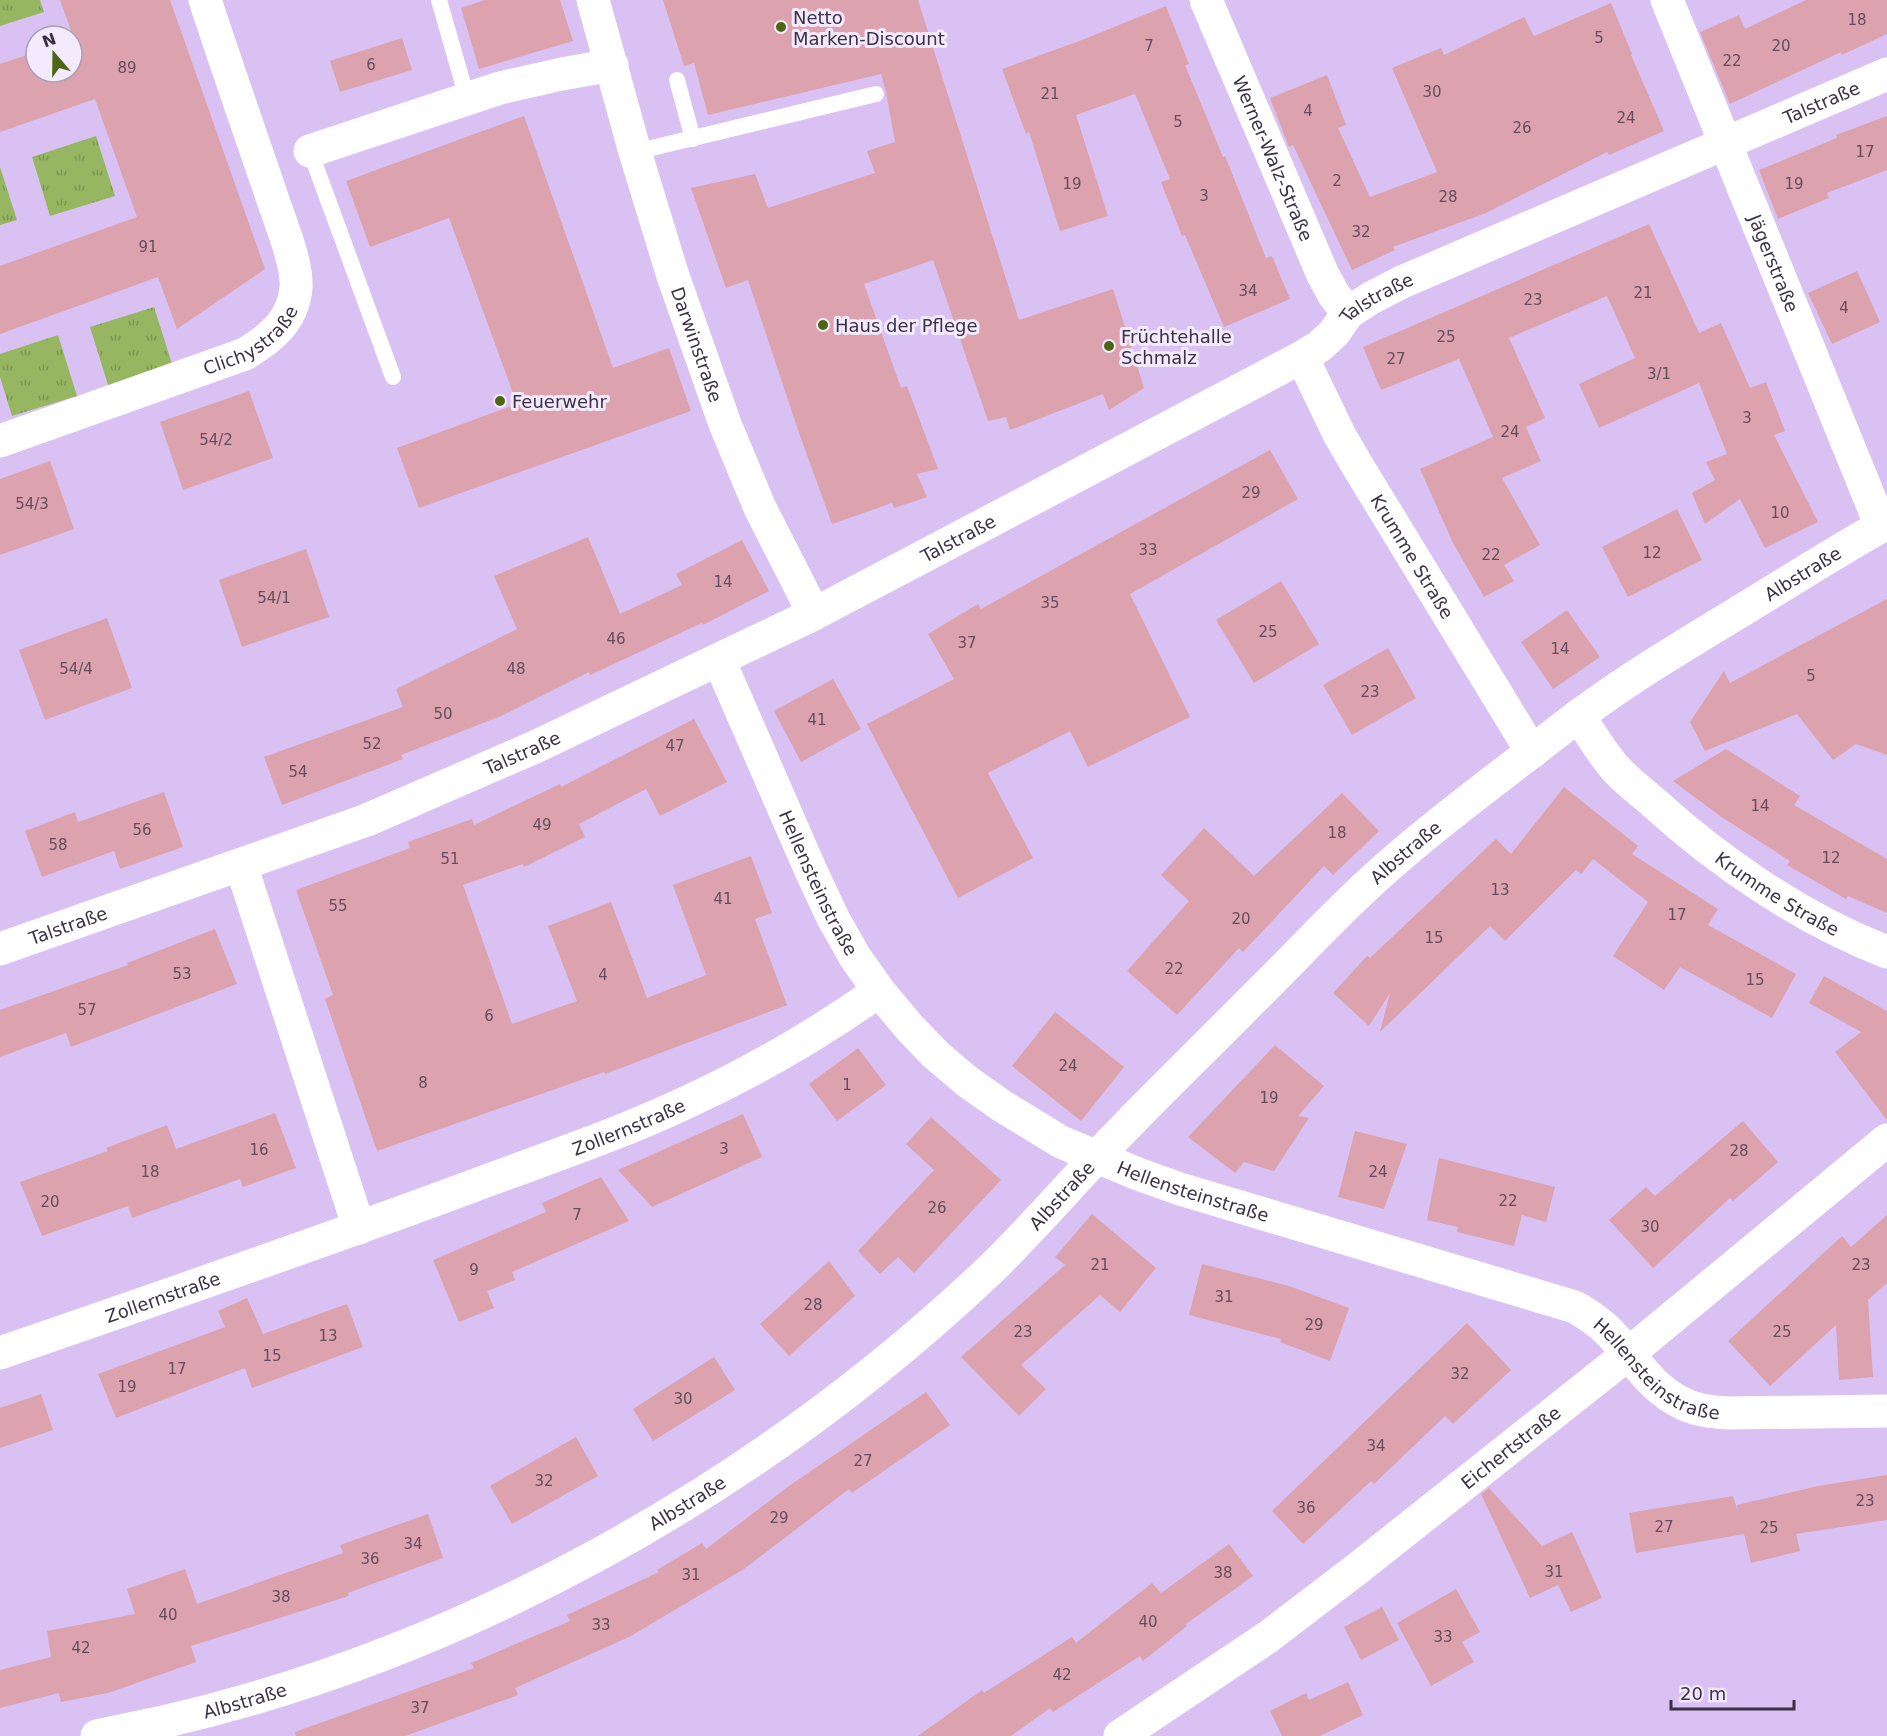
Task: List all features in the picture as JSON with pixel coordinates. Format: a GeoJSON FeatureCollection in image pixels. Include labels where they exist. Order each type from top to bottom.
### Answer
{"type":"FeatureCollection","features":[{"type":"Feature","properties":{"kind":"street","name":"Clichystraße"},"geometry":{"type":"LineString","coordinates":[[0,441],[245,354],[280,328],[291,308],[296,287],[286,239],[205,0]]}},
{"type":"Feature","properties":{"kind":"street","name":"Darwinstraße"},"geometry":{"type":"LineString","coordinates":[[593,0],[635,152],[672,273],[725,424],[760,508],[814,614]]}},
{"type":"Feature","properties":{"kind":"street","name":"Werner-Walz-Straße"},"geometry":{"type":"LineString","coordinates":[[1206,0],[1323,275],[1334,295],[1348,313]]}},
{"type":"Feature","properties":{"kind":"street","name":"Jägerstraße"},"geometry":{"type":"LineString","coordinates":[[1667,0],[1884,525]]}},
{"type":"Feature","properties":{"kind":"street"},"geometry":{"type":"LineString","coordinates":[[310,151],[467,98],[526,82],[612,65]]}},
{"type":"Feature","properties":{"kind":"street","name":"Talstraße"},"geometry":{"type":"LineString","coordinates":[[0,949],[367,820],[513,757],[814,614],[1302,357],[1320,346],[1334,333],[1348,313],[1402,282],[1887,74]]}},
{"type":"Feature","properties":{"kind":"street","name":"Krumme Straße"},"geometry":{"type":"LineString","coordinates":[[1302,357],[1339,434],[1357,465],[1532,752]]}},
{"type":"Feature","properties":{"kind":"street","name":"Albstraße"},"geometry":{"type":"LineString","coordinates":[[97,1736],[150,1730],[326,1676],[394,1650],[512,1598],[574,1567],[687,1503],[741,1469],[793,1433],[908,1344],[1004,1256],[1096,1157],[1372,880],[1447,816],[1579,715],[1680,648],[1884,525]]}},
{"type":"Feature","properties":{"kind":"street","name":"Hellensteinstraße"},"geometry":{"type":"LineString","coordinates":[[719,660],[833,918],[855,957],[879,991],[936,1055],[968,1082],[1034,1126],[1061,1142],[1180,1189],[1575,1307],[1600,1324],[1665,1394],[1684,1404],[1703,1410],[1729,1413],[1887,1411]]}},
{"type":"Feature","properties":{"kind":"street","name":"Krumme Straße"},"geometry":{"type":"LineString","coordinates":[[1579,715],[1597,745],[1617,769],[1676,823],[1751,878],[1809,914],[1887,952]]}},
{"type":"Feature","properties":{"kind":"street"},"geometry":{"type":"LineString","coordinates":[[241,865],[359,1228]]}},
{"type":"Feature","properties":{"kind":"street","name":"Zollernstraße"},"geometry":{"type":"LineString","coordinates":[[0,1353],[359,1228],[611,1135],[683,1104],[776,1057],[849,1013],[879,991]]}},
{"type":"Feature","properties":{"kind":"street","name":"Eichertstraße"},"geometry":{"type":"LineString","coordinates":[[1120,1736],[1268,1637],[1308,1607],[1628,1354],[1887,1140]]}},
{"type":"Feature","properties":{"kind":"lane"},"geometry":{"type":"LineString","coordinates":[[440,0],[467,98]]}},
{"type":"Feature","properties":{"kind":"lane"},"geometry":{"type":"LineString","coordinates":[[677,80],[693,139]]}},
{"type":"Feature","properties":{"kind":"lane"},"geometry":{"type":"LineString","coordinates":[[635,152],[876,94]]}},
{"type":"Feature","properties":{"kind":"lane"},"geometry":{"type":"LineString","coordinates":[[310,151],[393,376]]}},
{"type":"Feature","properties":{"kind":"green space"},"geometry":{"type":"Polygon","coordinates":[[[0,0],[40,0],[44,12],[0,26],[0,0]]]}},
{"type":"Feature","properties":{"kind":"green space"},"geometry":{"type":"Polygon","coordinates":[[[96,136],[115,196],[50,216],[32,157],[96,136]]]}},
{"type":"Feature","properties":{"kind":"green space"},"geometry":{"type":"Polygon","coordinates":[[[0,167],[17,220],[0,225],[0,167]]]}},
{"type":"Feature","properties":{"kind":"green space"},"geometry":{"type":"Polygon","coordinates":[[[154,307],[173,367],[109,388],[90,327],[154,307]]]}},
{"type":"Feature","properties":{"kind":"green space"},"geometry":{"type":"Polygon","coordinates":[[[58,335],[77,396],[12,416],[0,377],[0,354],[58,335]]]}},
{"type":"Feature","properties":{"kind":"building"},"geometry":{"type":"Polygon","coordinates":[[[60,0],[170,0],[265,269],[177,329],[158,277],[0,334],[0,266],[137,217],[95,99],[0,132],[0,64],[24,56],[24,84],[84,84],[84,24],[69,24],[60,0]]]}},
{"type":"Feature","properties":{"kind":"building"},"geometry":{"type":"Polygon","coordinates":[[[485,0],[560,0],[573,41],[479,69],[461,8],[485,0]]]}},
{"type":"Feature","properties":{"kind":"building","name":"Haus der Pflege"},"geometry":{"type":"Polygon","coordinates":[[[663,0],[918,0],[1019,320],[1113,289],[1144,388],[1109,410],[1103,394],[1010,430],[1006,417],[988,421],[933,260],[864,284],[901,388],[907,386],[938,469],[917,474],[927,497],[894,508],[892,503],[832,524],[748,280],[726,288],[691,188],[755,174],[768,208],[875,173],[867,151],[895,142],[881,74],[708,115],[694,63],[684,66],[663,0]]]}},
{"type":"Feature","properties":{"kind":"building"},"geometry":{"type":"Polygon","coordinates":[[[1806,0],[1887,0],[1887,34],[1842,55],[1841,52],[1730,104],[1700,32],[1739,15],[1745,29],[1806,0]]]}},
{"type":"Feature","properties":{"kind":"building"},"geometry":{"type":"Polygon","coordinates":[[[1611,3],[1664,131],[1609,155],[1607,152],[1486,213],[1393,247],[1395,250],[1352,270],[1293,145],[1289,147],[1270,98],[1327,75],[1346,125],[1338,128],[1370,197],[1437,172],[1392,68],[1441,48],[1444,55],[1524,17],[1534,36],[1611,3]]]}},
{"type":"Feature","properties":{"kind":"building"},"geometry":{"type":"Polygon","coordinates":[[[1166,6],[1189,64],[1185,65],[1223,157],[1225,156],[1266,258],[1272,256],[1290,299],[1224,327],[1185,235],[1182,236],[1161,182],[1170,179],[1135,94],[1076,115],[1108,216],[1060,231],[1029,132],[1026,134],[1002,69],[1166,6]]]}},
{"type":"Feature","properties":{"kind":"building"},"geometry":{"type":"Polygon","coordinates":[[[402,38],[412,70],[340,92],[330,61],[402,38]]]}},
{"type":"Feature","properties":{"kind":"building"},"geometry":{"type":"Polygon","coordinates":[[[524,116],[613,368],[669,348],[691,411],[419,508],[397,448],[517,404],[449,218],[370,247],[346,181],[524,116]]]}},
{"type":"Feature","properties":{"kind":"building"},"geometry":{"type":"Polygon","coordinates":[[[1887,116],[1887,170],[1827,193],[1829,198],[1778,219],[1759,170],[1837,138],[1836,135],[1887,116]]]}},
{"type":"Feature","properties":{"kind":"building"},"geometry":{"type":"Polygon","coordinates":[[[1649,224],[1699,333],[1721,323],[1750,388],[1766,382],[1785,431],[1774,435],[1818,522],[1765,548],[1740,499],[1705,524],[1692,493],[1715,480],[1706,462],[1727,454],[1699,383],[1599,428],[1579,384],[1635,358],[1607,296],[1509,338],[1545,418],[1526,427],[1541,461],[1502,478],[1540,545],[1504,565],[1514,581],[1484,597],[1453,543],[1420,469],[1493,437],[1459,359],[1381,390],[1363,347],[1649,224]]]}},
{"type":"Feature","properties":{"kind":"building"},"geometry":{"type":"Polygon","coordinates":[[[1857,271],[1880,322],[1832,344],[1808,293],[1857,271]]]}},
{"type":"Feature","properties":{"kind":"building"},"geometry":{"type":"Polygon","coordinates":[[[249,391],[273,458],[183,490],[160,422],[249,391]]]}},
{"type":"Feature","properties":{"kind":"building"},"geometry":{"type":"Polygon","coordinates":[[[1270,450],[1298,499],[1130,594],[1190,717],[1088,767],[1070,731],[988,773],[1033,858],[958,898],[867,724],[954,679],[928,634],[978,604],[981,609],[1270,450]]]}},
{"type":"Feature","properties":{"kind":"building"},"geometry":{"type":"Polygon","coordinates":[[[50,461],[74,529],[0,555],[0,479],[50,461]]]}},
{"type":"Feature","properties":{"kind":"building"},"geometry":{"type":"Polygon","coordinates":[[[1677,509],[1702,560],[1628,597],[1602,547],[1677,509]]]}},
{"type":"Feature","properties":{"kind":"building"},"geometry":{"type":"Polygon","coordinates":[[[588,537],[620,614],[682,585],[676,574],[742,540],[769,591],[703,625],[702,623],[590,675],[589,672],[501,716],[401,755],[403,759],[282,805],[264,757],[403,707],[396,689],[517,629],[494,576],[588,537]]]}},
{"type":"Feature","properties":{"kind":"building"},"geometry":{"type":"Polygon","coordinates":[[[306,549],[329,617],[242,647],[219,580],[306,549]]]}},
{"type":"Feature","properties":{"kind":"building"},"geometry":{"type":"Polygon","coordinates":[[[1281,581],[1319,644],[1254,683],[1216,620],[1281,581]]]}},
{"type":"Feature","properties":{"kind":"building"},"geometry":{"type":"Polygon","coordinates":[[[1887,599],[1887,755],[1856,744],[1833,760],[1797,714],[1705,751],[1690,722],[1724,671],[1730,683],[1887,599]]]}},
{"type":"Feature","properties":{"kind":"building"},"geometry":{"type":"Polygon","coordinates":[[[1567,610],[1600,657],[1553,689],[1521,642],[1567,610]]]}},
{"type":"Feature","properties":{"kind":"building"},"geometry":{"type":"Polygon","coordinates":[[[107,618],[132,688],[45,720],[19,650],[107,618]]]}},
{"type":"Feature","properties":{"kind":"building"},"geometry":{"type":"Polygon","coordinates":[[[1388,648],[1416,698],[1352,735],[1323,685],[1388,648]]]}},
{"type":"Feature","properties":{"kind":"building"},"geometry":{"type":"Polygon","coordinates":[[[833,679],[861,729],[801,762],[774,711],[833,679]]]}},
{"type":"Feature","properties":{"kind":"building"},"geometry":{"type":"Polygon","coordinates":[[[694,719],[727,782],[660,816],[646,789],[579,824],[585,837],[524,867],[523,864],[463,885],[512,1024],[577,1001],[548,926],[611,902],[647,998],[706,975],[673,885],[751,856],[772,913],[755,919],[787,1005],[605,1074],[604,1072],[377,1151],[325,999],[333,995],[296,890],[410,848],[408,842],[472,819],[474,825],[560,784],[561,787],[694,719]]]}},
{"type":"Feature","properties":{"kind":"building"},"geometry":{"type":"Polygon","coordinates":[[[1726,749],[1800,796],[1794,805],[1887,859],[1887,913],[1848,896],[1846,899],[1787,865],[1790,861],[1720,816],[1673,781],[1726,749]]]}},
{"type":"Feature","properties":{"kind":"building"},"geometry":{"type":"Polygon","coordinates":[[[1564,787],[1638,846],[1632,854],[1718,909],[1708,925],[1796,974],[1772,1018],[1680,967],[1664,990],[1613,956],[1648,902],[1593,859],[1581,874],[1576,870],[1505,941],[1490,926],[1380,1032],[1390,993],[1369,1026],[1333,993],[1367,956],[1370,958],[1496,839],[1511,854],[1564,787]]]}},
{"type":"Feature","properties":{"kind":"building"},"geometry":{"type":"Polygon","coordinates":[[[164,792],[183,847],[120,869],[114,851],[42,877],[25,831],[75,812],[78,822],[164,792]]]}},
{"type":"Feature","properties":{"kind":"building"},"geometry":{"type":"Polygon","coordinates":[[[1342,793],[1379,831],[1333,875],[1324,866],[1243,952],[1239,948],[1177,1015],[1127,971],[1189,901],[1161,875],[1204,828],[1254,876],[1342,793]]]}},
{"type":"Feature","properties":{"kind":"building"},"geometry":{"type":"Polygon","coordinates":[[[215,929],[237,984],[71,1047],[66,1033],[0,1057],[0,1010],[128,965],[127,963],[215,929]]]}},
{"type":"Feature","properties":{"kind":"building"},"geometry":{"type":"Polygon","coordinates":[[[1824,976],[1887,1011],[1887,1120],[1835,1052],[1861,1032],[1809,1003],[1824,976]]]}},
{"type":"Feature","properties":{"kind":"building"},"geometry":{"type":"Polygon","coordinates":[[[1055,1012],[1124,1067],[1081,1121],[1012,1066],[1055,1012]]]}},
{"type":"Feature","properties":{"kind":"building"},"geometry":{"type":"Polygon","coordinates":[[[1275,1045],[1324,1086],[1298,1116],[1309,1118],[1274,1171],[1244,1162],[1235,1173],[1188,1137],[1275,1045]]]}},
{"type":"Feature","properties":{"kind":"building"},"geometry":{"type":"Polygon","coordinates":[[[858,1048],[886,1085],[837,1121],[809,1084],[858,1048]]]}},
{"type":"Feature","properties":{"kind":"building"},"geometry":{"type":"Polygon","coordinates":[[[275,1113],[296,1168],[243,1187],[240,1179],[132,1218],[128,1206],[42,1236],[20,1182],[108,1151],[106,1148],[167,1125],[176,1149],[275,1113]]]}},
{"type":"Feature","properties":{"kind":"building"},"geometry":{"type":"Polygon","coordinates":[[[743,1114],[762,1157],[652,1207],[618,1170],[743,1114]]]}},
{"type":"Feature","properties":{"kind":"building"},"geometry":{"type":"Polygon","coordinates":[[[931,1117],[1001,1180],[914,1273],[898,1257],[880,1274],[858,1251],[934,1170],[906,1144],[931,1117]]]}},
{"type":"Feature","properties":{"kind":"building"},"geometry":{"type":"Polygon","coordinates":[[[1743,1121],[1778,1162],[1733,1201],[1730,1198],[1653,1268],[1609,1220],[1646,1187],[1655,1196],[1743,1121]]]}},
{"type":"Feature","properties":{"kind":"building"},"geometry":{"type":"Polygon","coordinates":[[[1355,1131],[1407,1144],[1384,1209],[1338,1197],[1355,1131]]]}},
{"type":"Feature","properties":{"kind":"building"},"geometry":{"type":"Polygon","coordinates":[[[1439,1158],[1555,1187],[1546,1222],[1522,1215],[1514,1246],[1457,1232],[1458,1227],[1427,1220],[1439,1158]]]}},
{"type":"Feature","properties":{"kind":"building"},"geometry":{"type":"Polygon","coordinates":[[[601,1177],[629,1221],[512,1272],[515,1280],[487,1291],[494,1308],[459,1322],[433,1260],[546,1212],[542,1203],[601,1177]]]}},
{"type":"Feature","properties":{"kind":"building"},"geometry":{"type":"Polygon","coordinates":[[[1092,1214],[1156,1268],[1120,1312],[1100,1295],[1021,1365],[1046,1389],[1019,1416],[961,1357],[1065,1265],[1055,1257],[1092,1214]]]}},
{"type":"Feature","properties":{"kind":"building"},"geometry":{"type":"Polygon","coordinates":[[[1887,1215],[1887,1283],[1868,1300],[1873,1377],[1839,1380],[1836,1325],[1770,1386],[1728,1341],[1842,1236],[1851,1247],[1887,1215]]]}},
{"type":"Feature","properties":{"kind":"building"},"geometry":{"type":"Polygon","coordinates":[[[829,1261],[855,1296],[789,1356],[760,1324],[829,1261]]]}},
{"type":"Feature","properties":{"kind":"building"},"geometry":{"type":"Polygon","coordinates":[[[1202,1264],[1289,1286],[1349,1308],[1330,1361],[1280,1342],[1281,1339],[1189,1315],[1202,1264]]]}},
{"type":"Feature","properties":{"kind":"building"},"geometry":{"type":"Polygon","coordinates":[[[247,1298],[263,1334],[347,1304],[363,1347],[252,1388],[245,1368],[116,1418],[98,1374],[225,1327],[218,1311],[247,1298]]]}},
{"type":"Feature","properties":{"kind":"building"},"geometry":{"type":"Polygon","coordinates":[[[1467,1323],[1511,1370],[1453,1424],[1445,1416],[1374,1484],[1371,1481],[1303,1544],[1272,1511],[1467,1323]]]}},
{"type":"Feature","properties":{"kind":"building"},"geometry":{"type":"Polygon","coordinates":[[[714,1357],[735,1390],[653,1441],[633,1409],[714,1357]]]}},
{"type":"Feature","properties":{"kind":"building"},"geometry":{"type":"Polygon","coordinates":[[[926,1392],[950,1425],[852,1493],[849,1489],[744,1569],[629,1637],[515,1688],[518,1695],[405,1736],[296,1736],[295,1732],[474,1668],[471,1663],[570,1621],[567,1615],[659,1572],[657,1570],[702,1543],[706,1549],[789,1486],[926,1392]]]}},
{"type":"Feature","properties":{"kind":"building"},"geometry":{"type":"Polygon","coordinates":[[[41,1394],[53,1430],[0,1448],[0,1408],[41,1394]]]}},
{"type":"Feature","properties":{"kind":"building"},"geometry":{"type":"Polygon","coordinates":[[[576,1437],[598,1476],[512,1524],[490,1486],[576,1437]]]}},
{"type":"Feature","properties":{"kind":"building"},"geometry":{"type":"Polygon","coordinates":[[[1887,1475],[1887,1520],[1796,1534],[1800,1551],[1751,1563],[1744,1534],[1636,1553],[1629,1513],[1733,1496],[1739,1515],[1737,1505],[1818,1486],[1887,1475]]]}},
{"type":"Feature","properties":{"kind":"building"},"geometry":{"type":"Polygon","coordinates":[[[1489,1488],[1542,1546],[1572,1532],[1602,1598],[1571,1612],[1558,1585],[1530,1598],[1481,1494],[1489,1488]]]}},
{"type":"Feature","properties":{"kind":"building"},"geometry":{"type":"Polygon","coordinates":[[[428,1514],[443,1558],[348,1593],[349,1596],[191,1646],[196,1662],[108,1693],[61,1702],[59,1693],[0,1708],[0,1670],[51,1657],[47,1631],[135,1614],[127,1589],[185,1569],[197,1604],[343,1553],[340,1545],[428,1514]]]}},
{"type":"Feature","properties":{"kind":"building"},"geometry":{"type":"Polygon","coordinates":[[[1229,1544],[1253,1576],[1186,1624],[1187,1626],[1143,1661],[1140,1656],[1053,1712],[1050,1708],[1011,1736],[918,1736],[982,1690],[984,1693],[1072,1637],[1076,1643],[1152,1583],[1161,1593],[1229,1544]]]}},
{"type":"Feature","properties":{"kind":"building"},"geometry":{"type":"Polygon","coordinates":[[[1456,1589],[1480,1632],[1462,1642],[1474,1662],[1431,1686],[1397,1623],[1456,1589]]]}},
{"type":"Feature","properties":{"kind":"building"},"geometry":{"type":"Polygon","coordinates":[[[1382,1607],[1399,1640],[1361,1660],[1344,1627],[1382,1607]]]}},
{"type":"Feature","properties":{"kind":"building"},"geometry":{"type":"Polygon","coordinates":[[[1348,1682],[1363,1715],[1320,1736],[1282,1736],[1270,1711],[1306,1693],[1309,1700],[1348,1682]]]}},
{"type":"Feature","properties":{"kind":"place","name":"Netto Marken-Discount"},"geometry":{"type":"Point","coordinates":[781,27]}},
{"type":"Feature","properties":{"kind":"place","name":"Haus der Pflege"},"geometry":{"type":"Point","coordinates":[823,325]}},
{"type":"Feature","properties":{"kind":"place","name":"Früchtehalle Schmalz"},"geometry":{"type":"Point","coordinates":[1109,346]}},
{"type":"Feature","properties":{"kind":"place","name":"Feuerwehr"},"geometry":{"type":"Point","coordinates":[500,401]}}]}
